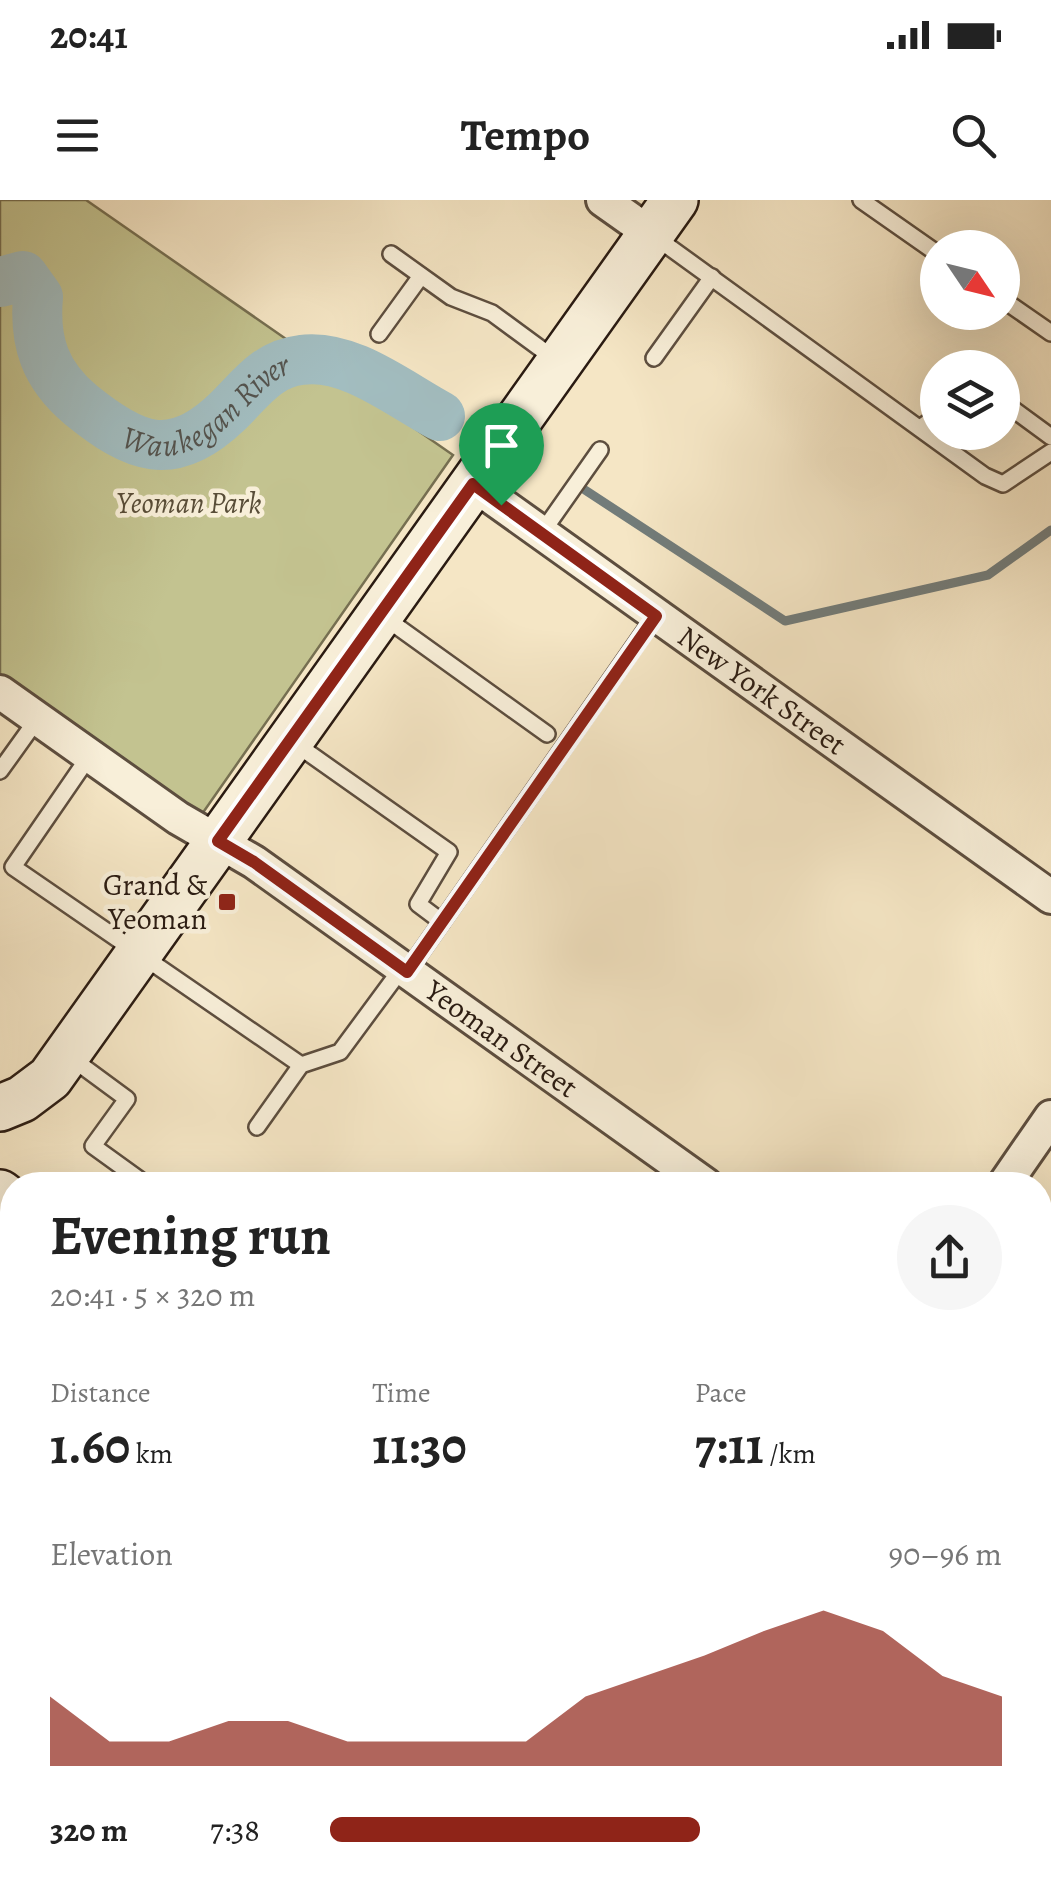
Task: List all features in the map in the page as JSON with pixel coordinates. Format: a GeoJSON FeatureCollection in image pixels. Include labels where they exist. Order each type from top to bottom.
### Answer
{"type":"FeatureCollection","features":[{"type":"Feature","properties":{"kind":"main road"},"geometry":{"type":"LineString","coordinates":[[0,1108],[36,1090],[67,1054],[663,217]]}},
{"type":"Feature","properties":{"kind":"street"},"geometry":{"type":"LineString","coordinates":[[603,200],[663,217]]}},
{"type":"Feature","properties":{"kind":"street","name":"New York Street"},"geometry":{"type":"LineString","coordinates":[[473,484],[1051,896]]}},
{"type":"Feature","properties":{"kind":"street","name":"Yeoman Street"},"geometry":{"type":"LineString","coordinates":[[0,692],[404,970],[688,1172]]}},
{"type":"Feature","properties":{"kind":"street"},"geometry":{"type":"LineString","coordinates":[[1013,1172],[1051,1117]]}},
{"type":"Feature","properties":{"kind":"lane"},"geometry":{"type":"LineString","coordinates":[[861,200],[920,241]]}},
{"type":"Feature","properties":{"kind":"lane"},"geometry":{"type":"LineString","coordinates":[[663,217],[712,277],[920,428]]}},
{"type":"Feature","properties":{"kind":"lane"},"geometry":{"type":"LineString","coordinates":[[391,254],[451,297],[492,313],[559,362]]}},
{"type":"Feature","properties":{"kind":"lane"},"geometry":{"type":"LineString","coordinates":[[380,334],[421,276]]}},
{"type":"Feature","properties":{"kind":"lane"},"geometry":{"type":"LineString","coordinates":[[654,358],[712,277]]}},
{"type":"Feature","properties":{"kind":"lane"},"geometry":{"type":"LineString","coordinates":[[1020,312],[1051,334]]}},
{"type":"Feature","properties":{"kind":"lane"},"geometry":{"type":"LineString","coordinates":[[1020,414],[1051,437]]}},
{"type":"Feature","properties":{"kind":"lane"},"geometry":{"type":"LineString","coordinates":[[541,534],[600,450]]}},
{"type":"Feature","properties":{"kind":"lane"},"geometry":{"type":"LineString","coordinates":[[952,450],[1002,484],[1051,452]]}},
{"type":"Feature","properties":{"kind":"lane"},"geometry":{"type":"LineString","coordinates":[[380,614],[547,734]]}},
{"type":"Feature","properties":{"kind":"lane"},"geometry":{"type":"LineString","coordinates":[[258,1127],[301,1065],[340,1052],[442,922],[656,616]]}},
{"type":"Feature","properties":{"kind":"lane"},"geometry":{"type":"LineString","coordinates":[[0,771],[38,718]]}},
{"type":"Feature","properties":{"kind":"lane"},"geometry":{"type":"LineString","coordinates":[[290,740],[448,852],[418,904],[442,922]]}},
{"type":"Feature","properties":{"kind":"lane"},"geometry":{"type":"LineString","coordinates":[[90,754],[13,867],[301,1065]]}},
{"type":"Feature","properties":{"kind":"lane"},"geometry":{"type":"LineString","coordinates":[[67,1054],[127,1099],[92,1146],[129,1172]]}},
{"type":"Feature","properties":{"kind":"green space","name":"Yeoman Park"},"geometry":{"type":"Polygon","coordinates":[[[0,200],[86,200],[453,455],[202,814],[0,674],[0,200]]]}},
{"type":"Feature","properties":{"kind":"waterway","name":"Waukegan River"},"geometry":{"type":"LineString","coordinates":[[0,282],[23,276],[38,297],[40,343],[59,382],[100,420],[136,440],[171,444],[188,439],[207,429],[268,372],[301,360],[319,359],[355,369],[440,416]]}},
{"type":"Feature","properties":{"kind":"waterway","name":"Waukegan River"},"geometry":{"type":"LineString","coordinates":[[585,490],[785,621],[988,575],[1051,530]]}},
{"type":"Feature","properties":{"kind":"place","name":"Grand & Yeoman"},"geometry":{"type":"Point","coordinates":[227,902]}},
{"type":"Feature","properties":{"kind":"route"},"geometry":{"type":"LineString","coordinates":[[473,484],[501,505],[656,616],[407,972],[254,862],[218,841],[473,484]]}}]}
